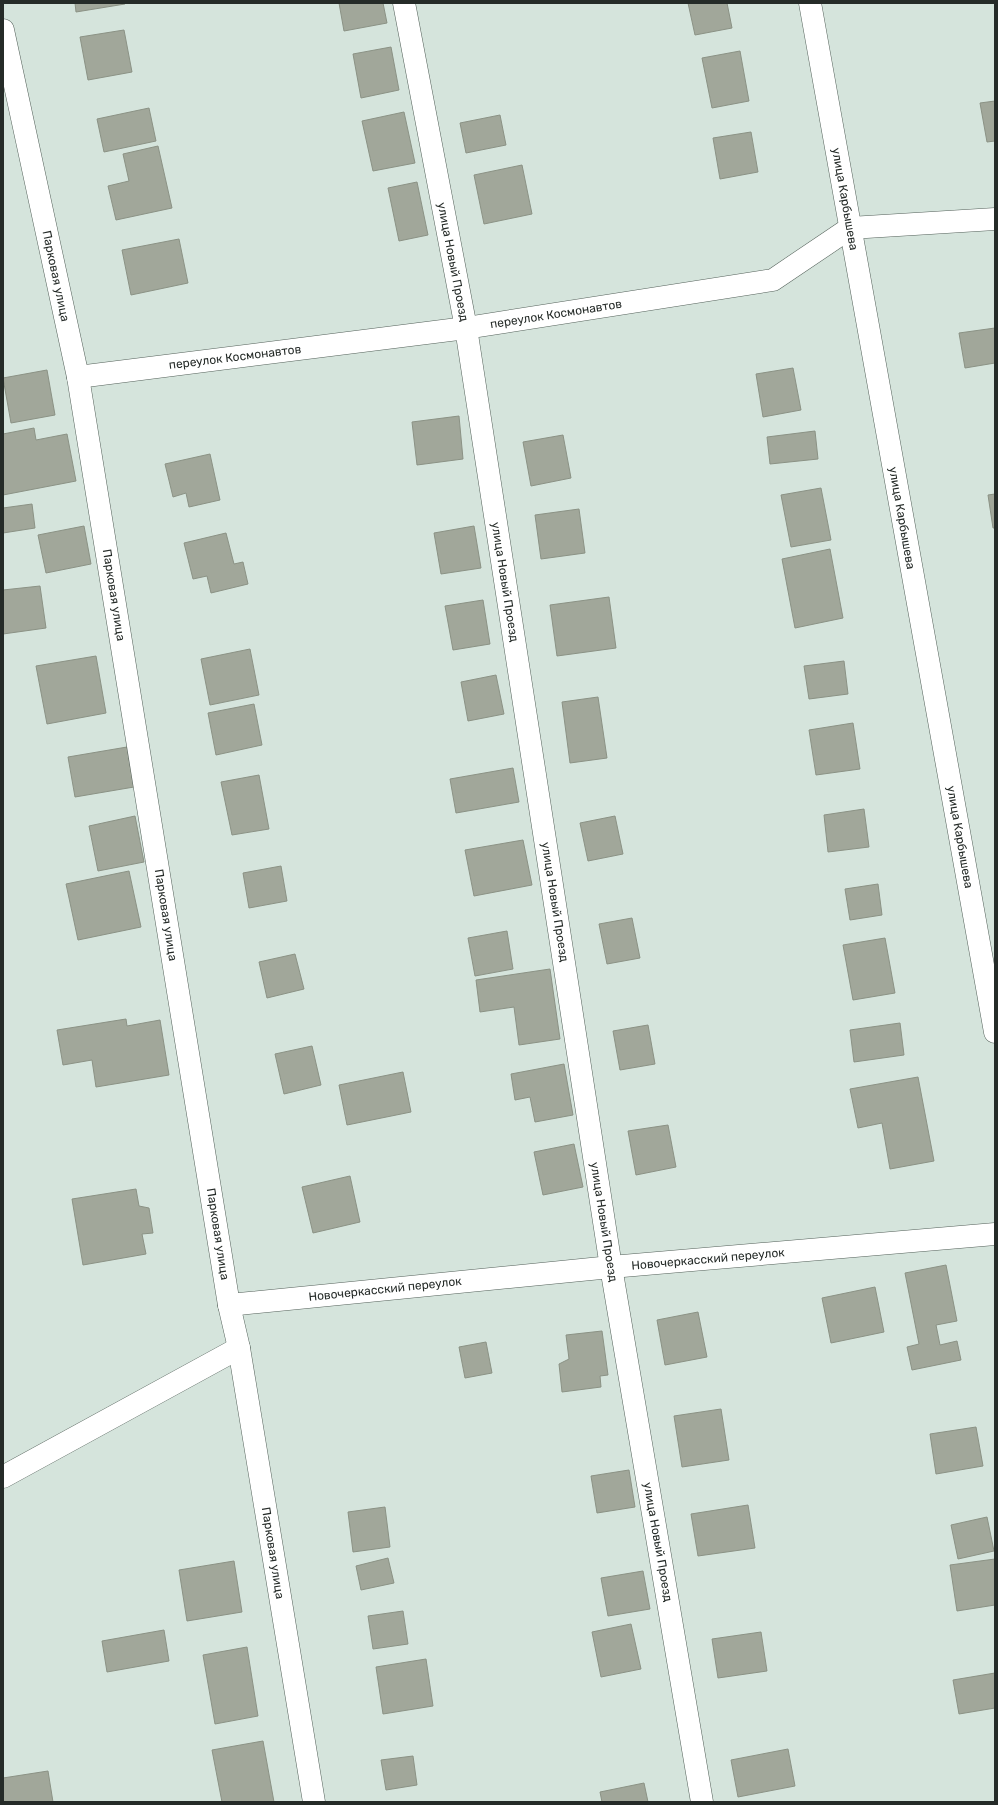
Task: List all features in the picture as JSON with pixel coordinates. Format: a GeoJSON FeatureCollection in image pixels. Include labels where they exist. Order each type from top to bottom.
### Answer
{"type":"FeatureCollection","features":[{"type":"Feature","properties":{"kind":"street","name":"улица Новый Проезд"},"geometry":{"type":"LineString","coordinates":[[404,3],[466,328],[611,1267],[702,1802]]}},
{"type":"Feature","properties":{"kind":"street","name":"улица Карбышева"},"geometry":{"type":"LineString","coordinates":[[810,3],[995,1032]]}},
{"type":"Feature","properties":{"kind":"street","name":"Парковая улица"},"geometry":{"type":"LineString","coordinates":[[3,30],[78,377],[229,1305],[239,1348],[314,1802]]}},
{"type":"Feature","properties":{"kind":"street"},"geometry":{"type":"LineString","coordinates":[[850,228],[995,220]]}},
{"type":"Feature","properties":{"kind":"street","name":"переулок Космонавтов"},"geometry":{"type":"LineString","coordinates":[[78,377],[466,328],[773,280],[850,228]]}},
{"type":"Feature","properties":{"kind":"street","name":"Новочеркасский переулок"},"geometry":{"type":"LineString","coordinates":[[229,1305],[611,1267],[995,1234]]}},
{"type":"Feature","properties":{"kind":"street"},"geometry":{"type":"LineString","coordinates":[[3,1477],[239,1348]]}},
{"type":"Feature","properties":{"kind":"building"},"geometry":{"type":"Polygon","coordinates":[[[75,3],[125,3],[125,4],[76,12],[75,3]]]}},
{"type":"Feature","properties":{"kind":"building"},"geometry":{"type":"Polygon","coordinates":[[[339,3],[383,3],[387,23],[344,31],[339,3]]]}},
{"type":"Feature","properties":{"kind":"building"},"geometry":{"type":"Polygon","coordinates":[[[688,3],[727,3],[732,28],[695,35],[688,3]]]}},
{"type":"Feature","properties":{"kind":"building"},"geometry":{"type":"Polygon","coordinates":[[[124,30],[132,72],[88,80],[80,37],[124,30]]]}},
{"type":"Feature","properties":{"kind":"building"},"geometry":{"type":"Polygon","coordinates":[[[391,47],[399,90],[361,98],[353,54],[391,47]]]}},
{"type":"Feature","properties":{"kind":"building"},"geometry":{"type":"Polygon","coordinates":[[[740,51],[749,101],[712,108],[702,58],[740,51]]]}},
{"type":"Feature","properties":{"kind":"building"},"geometry":{"type":"Polygon","coordinates":[[[995,101],[995,141],[987,142],[980,103],[995,101]]]}},
{"type":"Feature","properties":{"kind":"building"},"geometry":{"type":"Polygon","coordinates":[[[149,108],[156,141],[104,152],[97,119],[149,108]]]}},
{"type":"Feature","properties":{"kind":"building"},"geometry":{"type":"Polygon","coordinates":[[[404,112],[415,163],[373,171],[362,121],[404,112]]]}},
{"type":"Feature","properties":{"kind":"building"},"geometry":{"type":"Polygon","coordinates":[[[500,115],[506,145],[466,153],[460,123],[500,115]]]}},
{"type":"Feature","properties":{"kind":"building"},"geometry":{"type":"Polygon","coordinates":[[[751,132],[758,172],[720,179],[713,138],[751,132]]]}},
{"type":"Feature","properties":{"kind":"building"},"geometry":{"type":"Polygon","coordinates":[[[158,146],[172,208],[116,220],[108,186],[129,181],[123,154],[158,146]]]}},
{"type":"Feature","properties":{"kind":"building"},"geometry":{"type":"Polygon","coordinates":[[[522,165],[532,214],[484,224],[474,175],[522,165]]]}},
{"type":"Feature","properties":{"kind":"building"},"geometry":{"type":"Polygon","coordinates":[[[417,182],[428,235],[399,241],[388,188],[417,182]]]}},
{"type":"Feature","properties":{"kind":"building"},"geometry":{"type":"Polygon","coordinates":[[[179,239],[188,283],[131,295],[122,250],[179,239]]]}},
{"type":"Feature","properties":{"kind":"building"},"geometry":{"type":"Polygon","coordinates":[[[995,328],[995,363],[965,368],[959,333],[995,328]]]}},
{"type":"Feature","properties":{"kind":"building"},"geometry":{"type":"Polygon","coordinates":[[[793,368],[801,410],[763,417],[756,374],[793,368]]]}},
{"type":"Feature","properties":{"kind":"building"},"geometry":{"type":"Polygon","coordinates":[[[47,370],[55,415],[11,423],[3,378],[47,370]]]}},
{"type":"Feature","properties":{"kind":"building"},"geometry":{"type":"Polygon","coordinates":[[[459,416],[463,459],[417,465],[412,422],[459,416]]]}},
{"type":"Feature","properties":{"kind":"building"},"geometry":{"type":"Polygon","coordinates":[[[34,428],[36,440],[67,434],[76,481],[3,495],[3,434],[34,428]]]}},
{"type":"Feature","properties":{"kind":"building"},"geometry":{"type":"Polygon","coordinates":[[[815,431],[818,459],[770,464],[767,437],[815,431]]]}},
{"type":"Feature","properties":{"kind":"building"},"geometry":{"type":"Polygon","coordinates":[[[563,435],[571,478],[531,486],[523,442],[563,435]]]}},
{"type":"Feature","properties":{"kind":"building"},"geometry":{"type":"Polygon","coordinates":[[[210,454],[220,500],[189,507],[186,493],[173,497],[165,464],[210,454]]]}},
{"type":"Feature","properties":{"kind":"building"},"geometry":{"type":"Polygon","coordinates":[[[821,488],[831,540],[791,547],[781,495],[821,488]]]}},
{"type":"Feature","properties":{"kind":"building"},"geometry":{"type":"Polygon","coordinates":[[[995,494],[995,528],[993,528],[988,495],[995,494]]]}},
{"type":"Feature","properties":{"kind":"building"},"geometry":{"type":"Polygon","coordinates":[[[32,504],[35,528],[3,533],[3,508],[32,504]]]}},
{"type":"Feature","properties":{"kind":"building"},"geometry":{"type":"Polygon","coordinates":[[[579,509],[585,553],[541,559],[535,515],[579,509]]]}},
{"type":"Feature","properties":{"kind":"building"},"geometry":{"type":"Polygon","coordinates":[[[84,526],[91,564],[46,573],[38,535],[84,526]]]}},
{"type":"Feature","properties":{"kind":"building"},"geometry":{"type":"Polygon","coordinates":[[[474,526],[481,568],[441,574],[434,533],[474,526]]]}},
{"type":"Feature","properties":{"kind":"building"},"geometry":{"type":"Polygon","coordinates":[[[226,533],[234,564],[243,562],[248,584],[211,593],[207,576],[193,579],[184,543],[226,533]]]}},
{"type":"Feature","properties":{"kind":"building"},"geometry":{"type":"Polygon","coordinates":[[[830,549],[843,618],[795,628],[782,559],[830,549]]]}},
{"type":"Feature","properties":{"kind":"building"},"geometry":{"type":"Polygon","coordinates":[[[40,586],[46,628],[3,634],[3,590],[40,586]]]}},
{"type":"Feature","properties":{"kind":"building"},"geometry":{"type":"Polygon","coordinates":[[[609,597],[616,648],[557,656],[550,605],[609,597]]]}},
{"type":"Feature","properties":{"kind":"building"},"geometry":{"type":"Polygon","coordinates":[[[483,600],[490,644],[453,650],[445,606],[483,600]]]}},
{"type":"Feature","properties":{"kind":"building"},"geometry":{"type":"Polygon","coordinates":[[[250,649],[259,695],[210,705],[201,659],[250,649]]]}},
{"type":"Feature","properties":{"kind":"building"},"geometry":{"type":"Polygon","coordinates":[[[96,656],[106,713],[47,724],[36,666],[96,656]]]}},
{"type":"Feature","properties":{"kind":"building"},"geometry":{"type":"Polygon","coordinates":[[[844,661],[848,694],[809,699],[804,666],[844,661]]]}},
{"type":"Feature","properties":{"kind":"building"},"geometry":{"type":"Polygon","coordinates":[[[496,675],[504,714],[468,721],[461,682],[496,675]]]}},
{"type":"Feature","properties":{"kind":"building"},"geometry":{"type":"Polygon","coordinates":[[[598,697],[607,758],[570,763],[562,702],[598,697]]]}},
{"type":"Feature","properties":{"kind":"building"},"geometry":{"type":"Polygon","coordinates":[[[254,704],[262,745],[216,755],[208,713],[254,704]]]}},
{"type":"Feature","properties":{"kind":"building"},"geometry":{"type":"Polygon","coordinates":[[[853,723],[860,769],[816,775],[809,730],[853,723]]]}},
{"type":"Feature","properties":{"kind":"building"},"geometry":{"type":"Polygon","coordinates":[[[127,747],[134,787],[75,797],[68,757],[127,747]]]}},
{"type":"Feature","properties":{"kind":"building"},"geometry":{"type":"Polygon","coordinates":[[[513,768],[519,802],[456,813],[450,779],[513,768]]]}},
{"type":"Feature","properties":{"kind":"building"},"geometry":{"type":"Polygon","coordinates":[[[259,775],[269,829],[232,835],[221,782],[259,775]]]}},
{"type":"Feature","properties":{"kind":"building"},"geometry":{"type":"Polygon","coordinates":[[[864,809],[869,847],[828,852],[824,815],[864,809]]]}},
{"type":"Feature","properties":{"kind":"building"},"geometry":{"type":"Polygon","coordinates":[[[135,816],[144,862],[98,871],[89,826],[135,816]]]}},
{"type":"Feature","properties":{"kind":"building"},"geometry":{"type":"Polygon","coordinates":[[[615,816],[623,854],[588,861],[580,823],[615,816]]]}},
{"type":"Feature","properties":{"kind":"building"},"geometry":{"type":"Polygon","coordinates":[[[523,840],[532,885],[474,896],[465,850],[523,840]]]}},
{"type":"Feature","properties":{"kind":"building"},"geometry":{"type":"Polygon","coordinates":[[[281,866],[287,901],[249,908],[243,873],[281,866]]]}},
{"type":"Feature","properties":{"kind":"building"},"geometry":{"type":"Polygon","coordinates":[[[129,871],[141,927],[78,940],[66,884],[129,871]]]}},
{"type":"Feature","properties":{"kind":"building"},"geometry":{"type":"Polygon","coordinates":[[[878,884],[882,915],[850,920],[845,889],[878,884]]]}},
{"type":"Feature","properties":{"kind":"building"},"geometry":{"type":"Polygon","coordinates":[[[632,918],[640,958],[607,964],[599,924],[632,918]]]}},
{"type":"Feature","properties":{"kind":"building"},"geometry":{"type":"Polygon","coordinates":[[[507,931],[513,969],[475,976],[468,938],[507,931]]]}},
{"type":"Feature","properties":{"kind":"building"},"geometry":{"type":"Polygon","coordinates":[[[885,938],[895,993],[853,1000],[843,945],[885,938]]]}},
{"type":"Feature","properties":{"kind":"building"},"geometry":{"type":"Polygon","coordinates":[[[295,954],[304,989],[267,998],[259,962],[295,954]]]}},
{"type":"Feature","properties":{"kind":"building"},"geometry":{"type":"Polygon","coordinates":[[[550,969],[560,1039],[519,1045],[514,1007],[480,1012],[476,980],[550,969]]]}},
{"type":"Feature","properties":{"kind":"building"},"geometry":{"type":"Polygon","coordinates":[[[126,1019],[127,1026],[160,1020],[169,1075],[96,1087],[92,1060],[63,1065],[57,1030],[126,1019]]]}},
{"type":"Feature","properties":{"kind":"building"},"geometry":{"type":"Polygon","coordinates":[[[900,1023],[904,1055],[854,1062],[850,1030],[900,1023]]]}},
{"type":"Feature","properties":{"kind":"building"},"geometry":{"type":"Polygon","coordinates":[[[648,1025],[655,1064],[620,1070],[613,1031],[648,1025]]]}},
{"type":"Feature","properties":{"kind":"building"},"geometry":{"type":"Polygon","coordinates":[[[312,1046],[321,1085],[284,1094],[275,1054],[312,1046]]]}},
{"type":"Feature","properties":{"kind":"building"},"geometry":{"type":"Polygon","coordinates":[[[564,1064],[573,1115],[535,1122],[530,1097],[515,1100],[511,1074],[564,1064]]]}},
{"type":"Feature","properties":{"kind":"building"},"geometry":{"type":"Polygon","coordinates":[[[403,1072],[411,1112],[347,1125],[339,1085],[403,1072]]]}},
{"type":"Feature","properties":{"kind":"building"},"geometry":{"type":"Polygon","coordinates":[[[918,1077],[934,1161],[890,1169],[882,1123],[858,1128],[850,1089],[918,1077]]]}},
{"type":"Feature","properties":{"kind":"building"},"geometry":{"type":"Polygon","coordinates":[[[668,1125],[676,1167],[636,1175],[628,1131],[668,1125]]]}},
{"type":"Feature","properties":{"kind":"building"},"geometry":{"type":"Polygon","coordinates":[[[574,1144],[583,1187],[543,1195],[534,1152],[574,1144]]]}},
{"type":"Feature","properties":{"kind":"building"},"geometry":{"type":"Polygon","coordinates":[[[350,1176],[360,1222],[313,1233],[302,1187],[350,1176]]]}},
{"type":"Feature","properties":{"kind":"building"},"geometry":{"type":"Polygon","coordinates":[[[136,1189],[139,1206],[149,1208],[153,1233],[142,1234],[146,1254],[83,1265],[72,1199],[136,1189]]]}},
{"type":"Feature","properties":{"kind":"building"},"geometry":{"type":"Polygon","coordinates":[[[946,1265],[957,1321],[936,1325],[940,1345],[957,1341],[961,1360],[912,1370],[907,1347],[919,1344],[905,1273],[946,1265]]]}},
{"type":"Feature","properties":{"kind":"building"},"geometry":{"type":"Polygon","coordinates":[[[875,1287],[884,1332],[831,1343],[822,1298],[875,1287]]]}},
{"type":"Feature","properties":{"kind":"building"},"geometry":{"type":"Polygon","coordinates":[[[698,1312],[707,1357],[665,1365],[657,1320],[698,1312]]]}},
{"type":"Feature","properties":{"kind":"building"},"geometry":{"type":"Polygon","coordinates":[[[602,1331],[608,1375],[600,1376],[601,1387],[562,1392],[559,1364],[569,1359],[566,1335],[602,1331]]]}},
{"type":"Feature","properties":{"kind":"building"},"geometry":{"type":"Polygon","coordinates":[[[486,1342],[492,1373],[465,1378],[459,1347],[486,1342]]]}},
{"type":"Feature","properties":{"kind":"building"},"geometry":{"type":"Polygon","coordinates":[[[721,1409],[729,1460],[682,1467],[674,1416],[721,1409]]]}},
{"type":"Feature","properties":{"kind":"building"},"geometry":{"type":"Polygon","coordinates":[[[976,1427],[983,1466],[936,1474],[930,1434],[976,1427]]]}},
{"type":"Feature","properties":{"kind":"building"},"geometry":{"type":"Polygon","coordinates":[[[629,1470],[635,1507],[597,1513],[591,1476],[629,1470]]]}},
{"type":"Feature","properties":{"kind":"building"},"geometry":{"type":"Polygon","coordinates":[[[748,1505],[755,1548],[698,1556],[691,1514],[748,1505]]]}},
{"type":"Feature","properties":{"kind":"building"},"geometry":{"type":"Polygon","coordinates":[[[385,1507],[390,1547],[353,1552],[348,1512],[385,1507]]]}},
{"type":"Feature","properties":{"kind":"building"},"geometry":{"type":"Polygon","coordinates":[[[987,1517],[994,1551],[958,1559],[951,1525],[987,1517]]]}},
{"type":"Feature","properties":{"kind":"building"},"geometry":{"type":"Polygon","coordinates":[[[388,1558],[394,1583],[361,1590],[356,1566],[388,1558]]]}},
{"type":"Feature","properties":{"kind":"building"},"geometry":{"type":"Polygon","coordinates":[[[995,1559],[995,1605],[957,1611],[950,1565],[995,1559]]]}},
{"type":"Feature","properties":{"kind":"building"},"geometry":{"type":"Polygon","coordinates":[[[234,1561],[242,1612],[187,1621],[179,1570],[234,1561]]]}},
{"type":"Feature","properties":{"kind":"building"},"geometry":{"type":"Polygon","coordinates":[[[643,1571],[650,1609],[608,1616],[601,1578],[643,1571]]]}},
{"type":"Feature","properties":{"kind":"building"},"geometry":{"type":"Polygon","coordinates":[[[403,1611],[408,1644],[373,1649],[368,1616],[403,1611]]]}},
{"type":"Feature","properties":{"kind":"building"},"geometry":{"type":"Polygon","coordinates":[[[631,1624],[641,1669],[601,1677],[592,1632],[631,1624]]]}},
{"type":"Feature","properties":{"kind":"building"},"geometry":{"type":"Polygon","coordinates":[[[164,1630],[169,1661],[107,1672],[102,1641],[164,1630]]]}},
{"type":"Feature","properties":{"kind":"building"},"geometry":{"type":"Polygon","coordinates":[[[761,1632],[767,1671],[718,1678],[712,1639],[761,1632]]]}},
{"type":"Feature","properties":{"kind":"building"},"geometry":{"type":"Polygon","coordinates":[[[247,1647],[258,1716],[215,1724],[203,1655],[247,1647]]]}},
{"type":"Feature","properties":{"kind":"building"},"geometry":{"type":"Polygon","coordinates":[[[426,1659],[433,1706],[383,1714],[376,1667],[426,1659]]]}},
{"type":"Feature","properties":{"kind":"building"},"geometry":{"type":"Polygon","coordinates":[[[995,1673],[995,1708],[959,1714],[953,1680],[995,1673]]]}},
{"type":"Feature","properties":{"kind":"building"},"geometry":{"type":"Polygon","coordinates":[[[263,1741],[274,1802],[222,1802],[212,1750],[263,1741]]]}},
{"type":"Feature","properties":{"kind":"building"},"geometry":{"type":"Polygon","coordinates":[[[788,1749],[795,1786],[738,1797],[731,1760],[788,1749]]]}},
{"type":"Feature","properties":{"kind":"building"},"geometry":{"type":"Polygon","coordinates":[[[413,1756],[417,1785],[386,1790],[381,1760],[413,1756]]]}},
{"type":"Feature","properties":{"kind":"building"},"geometry":{"type":"Polygon","coordinates":[[[48,1771],[53,1802],[3,1802],[3,1778],[48,1771]]]}},
{"type":"Feature","properties":{"kind":"building"},"geometry":{"type":"Polygon","coordinates":[[[644,1783],[648,1802],[602,1802],[600,1792],[644,1783]]]}}]}
